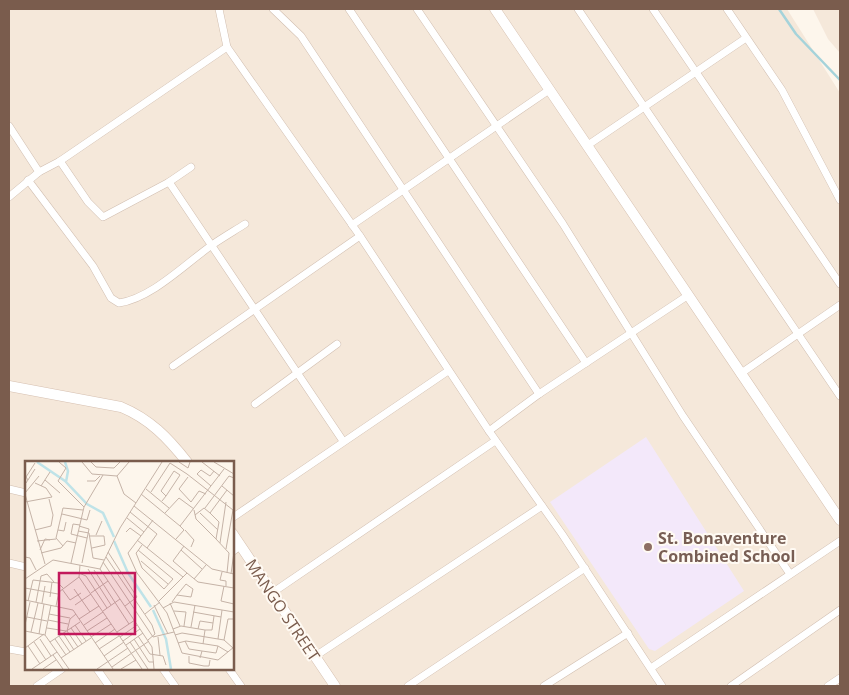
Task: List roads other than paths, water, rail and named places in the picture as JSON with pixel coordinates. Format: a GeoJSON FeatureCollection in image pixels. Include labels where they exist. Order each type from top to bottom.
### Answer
{"type":"FeatureCollection","features":[{"type":"Feature","properties":{"kind":"street"},"geometry":{"type":"LineString","coordinates":[[219,9],[227,46],[360,236],[488,432],[586,568],[662,686]]}},
{"type":"Feature","properties":{"kind":"street"},"geometry":{"type":"LineString","coordinates":[[273,9],[301,36],[539,394]]}},
{"type":"Feature","properties":{"kind":"street"},"geometry":{"type":"LineString","coordinates":[[350,9],[586,363]]}},
{"type":"Feature","properties":{"kind":"street"},"geometry":{"type":"LineString","coordinates":[[417,9],[563,224],[683,416],[790,574]]}},
{"type":"Feature","properties":{"kind":"street"},"geometry":{"type":"LineString","coordinates":[[495,9],[840,520]]}},
{"type":"Feature","properties":{"kind":"street"},"geometry":{"type":"LineString","coordinates":[[578,9],[645,105],[840,396]]}},
{"type":"Feature","properties":{"kind":"street"},"geometry":{"type":"LineString","coordinates":[[653,9],[840,284]]}},
{"type":"Feature","properties":{"kind":"street"},"geometry":{"type":"LineString","coordinates":[[727,9],[782,90],[840,200]]}},
{"type":"Feature","properties":{"kind":"street"},"geometry":{"type":"LineString","coordinates":[[588,146],[645,105],[746,38]]}},
{"type":"Feature","properties":{"kind":"street"},"geometry":{"type":"LineString","coordinates":[[9,197],[39,172],[60,161],[227,46]]}},
{"type":"Feature","properties":{"kind":"street"},"geometry":{"type":"LineString","coordinates":[[352,225],[549,90]]}},
{"type":"Feature","properties":{"kind":"street"},"geometry":{"type":"LineString","coordinates":[[9,126],[39,172]]}},
{"type":"Feature","properties":{"kind":"street"},"geometry":{"type":"LineString","coordinates":[[60,161],[88,202],[103,217],[169,182],[191,167]]}},
{"type":"Feature","properties":{"kind":"street"},"geometry":{"type":"LineString","coordinates":[[28,180],[93,266],[111,298],[119,303],[132,299],[164,281],[212,245],[245,224]]}},
{"type":"Feature","properties":{"kind":"street"},"geometry":{"type":"LineString","coordinates":[[169,182],[343,441]]}},
{"type":"Feature","properties":{"kind":"street"},"geometry":{"type":"LineString","coordinates":[[173,366],[360,236]]}},
{"type":"Feature","properties":{"kind":"street"},"geometry":{"type":"LineString","coordinates":[[488,432],[539,394],[688,296]]}},
{"type":"Feature","properties":{"kind":"street"},"geometry":{"type":"LineString","coordinates":[[740,374],[840,305]]}},
{"type":"Feature","properties":{"kind":"street"},"geometry":{"type":"LineString","coordinates":[[255,404],[337,344]]}},
{"type":"Feature","properties":{"kind":"street"},"geometry":{"type":"LineString","coordinates":[[234,517],[448,370]]}},
{"type":"Feature","properties":{"kind":"street"},"geometry":{"type":"LineString","coordinates":[[9,386],[121,407],[138,414],[169,439],[185,461]]}},
{"type":"Feature","properties":{"kind":"street"},"geometry":{"type":"LineString","coordinates":[[272,593],[495,441]]}},
{"type":"Feature","properties":{"kind":"street"},"geometry":{"type":"LineString","coordinates":[[9,489],[25,493]]}},
{"type":"Feature","properties":{"kind":"street"},"geometry":{"type":"LineString","coordinates":[[314,656],[542,506]]}},
{"type":"Feature","properties":{"kind":"street"},"geometry":{"type":"LineString","coordinates":[[651,668],[840,541]]}},
{"type":"Feature","properties":{"kind":"street","name":"MANGO STREET"},"geometry":{"type":"LineString","coordinates":[[236,549],[272,593],[335,686]]}},
{"type":"Feature","properties":{"kind":"street"},"geometry":{"type":"LineString","coordinates":[[9,563],[25,567]]}},
{"type":"Feature","properties":{"kind":"street"},"geometry":{"type":"LineString","coordinates":[[408,686],[586,568]]}},
{"type":"Feature","properties":{"kind":"street"},"geometry":{"type":"LineString","coordinates":[[730,686],[840,610]]}},
{"type":"Feature","properties":{"kind":"street"},"geometry":{"type":"LineString","coordinates":[[544,686],[628,633]]}},
{"type":"Feature","properties":{"kind":"street"},"geometry":{"type":"LineString","coordinates":[[9,649],[25,652]]}},
{"type":"Feature","properties":{"kind":"street"},"geometry":{"type":"LineString","coordinates":[[40,685],[61,670]]}},
{"type":"Feature","properties":{"kind":"street"},"geometry":{"type":"LineString","coordinates":[[98,670],[109,686]]}},
{"type":"Feature","properties":{"kind":"street"},"geometry":{"type":"LineString","coordinates":[[163,670],[174,686]]}},
{"type":"Feature","properties":{"kind":"street"},"geometry":{"type":"LineString","coordinates":[[230,670],[241,686]]}},
{"type":"Feature","properties":{"kind":"street"},"geometry":{"type":"LineString","coordinates":[[828,686],[840,678]]}},
{"type":"Feature","properties":{"kind":"waterway"},"geometry":{"type":"LineString","coordinates":[[779,9],[796,34],[840,80]]}},
{"type":"Feature","properties":{"kind":"place","name":"St. Bonaventure Combined School"},"geometry":{"type":"Point","coordinates":[648,547]}}]}
